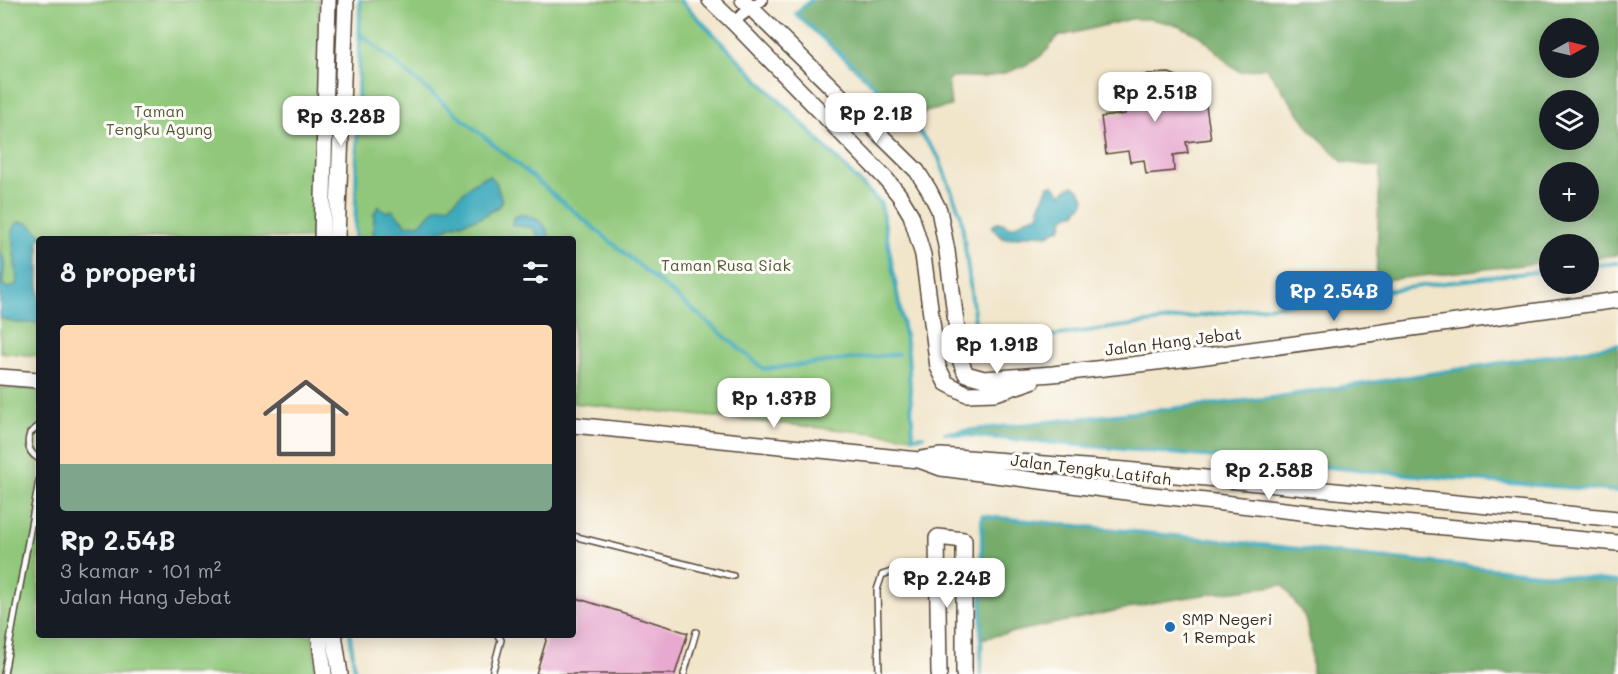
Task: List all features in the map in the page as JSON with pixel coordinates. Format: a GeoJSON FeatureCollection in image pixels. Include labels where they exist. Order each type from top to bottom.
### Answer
{"type":"FeatureCollection","features":[{"type":"Feature","properties":{"kind":"street"},"geometry":{"type":"LineString","coordinates":[[322,236],[328,0]]}},
{"type":"Feature","properties":{"kind":"street"},"geometry":{"type":"LineString","coordinates":[[337,236],[346,0]]}},
{"type":"Feature","properties":{"kind":"street","name":"Jalan Hang Jebat"},"geometry":{"type":"LineString","coordinates":[[710,0],[886,179],[911,214],[922,255],[938,367],[946,383],[967,394],[996,393],[1053,374]]}},
{"type":"Feature","properties":{"kind":"street"},"geometry":{"type":"LineString","coordinates":[[733,22],[752,3]]}},
{"type":"Feature","properties":{"kind":"street","name":"Jalan Hang Jebat"},"geometry":{"type":"LineString","coordinates":[[752,3],[917,171],[930,190],[939,210],[947,251],[961,362],[966,374],[984,379],[1053,374],[1199,357],[1618,300]]}},
{"type":"Feature","properties":{"kind":"street"},"geometry":{"type":"LineString","coordinates":[[0,377],[36,380]]}},
{"type":"Feature","properties":{"kind":"street","name":"Jalan Tengku Latifah"},"geometry":{"type":"LineString","coordinates":[[576,425],[919,460],[941,468],[1381,521],[1618,543]]}},
{"type":"Feature","properties":{"kind":"street","name":"Jalan Tengku Latifah"},"geometry":{"type":"LineString","coordinates":[[919,460],[941,456],[1125,470],[1618,519]]}},
{"type":"Feature","properties":{"kind":"street"},"geometry":{"type":"LineString","coordinates":[[939,674],[937,538],[964,540],[964,674]]}},
{"type":"Feature","properties":{"kind":"street"},"geometry":{"type":"LineString","coordinates":[[320,638],[324,674]]}},
{"type":"Feature","properties":{"kind":"street"},"geometry":{"type":"LineString","coordinates":[[335,638],[340,674]]}},
{"type":"Feature","properties":{"kind":"lane"},"geometry":{"type":"LineString","coordinates":[[36,428],[28,439],[29,450],[36,457]]}},
{"type":"Feature","properties":{"kind":"lane"},"geometry":{"type":"LineString","coordinates":[[4,674],[36,498]]}},
{"type":"Feature","properties":{"kind":"lane"},"geometry":{"type":"LineString","coordinates":[[576,537],[733,576]]}},
{"type":"Feature","properties":{"kind":"lane"},"geometry":{"type":"LineString","coordinates":[[879,674],[877,590],[882,575],[897,570],[938,572]]}},
{"type":"Feature","properties":{"kind":"lane"},"geometry":{"type":"LineString","coordinates":[[684,674],[696,632]]}},
{"type":"Feature","properties":{"kind":"lane"},"geometry":{"type":"LineString","coordinates":[[492,674],[499,638]]}},
{"type":"Feature","properties":{"kind":"green space","name":"Taman Tengku Agung"},"geometry":{"type":"Polygon","coordinates":[[[0,0],[319,0],[317,236],[36,236],[36,356],[0,352],[0,0]]]}},
{"type":"Feature","properties":{"kind":"green space","name":"Taman Rusa Siak"},"geometry":{"type":"Polygon","coordinates":[[[360,0],[680,0],[881,204],[908,353],[913,437],[576,403],[576,236],[355,236],[360,0]]]}},
{"type":"Feature","properties":{"kind":"green space"},"geometry":{"type":"Polygon","coordinates":[[[811,0],[1618,0],[1618,255],[1599,257],[1599,234],[1539,234],[1539,263],[1376,281],[1380,167],[1343,162],[1310,129],[1266,67],[1240,72],[1202,37],[1178,25],[1150,19],[1131,19],[1057,37],[1040,57],[1009,72],[992,76],[952,78],[948,80],[951,106],[926,112],[911,121],[796,14],[811,0]]]}},
{"type":"Feature","properties":{"kind":"green space"},"geometry":{"type":"Polygon","coordinates":[[[1618,345],[1618,491],[945,433],[1271,398],[1618,345]]]}},
{"type":"Feature","properties":{"kind":"green space"},"geometry":{"type":"Polygon","coordinates":[[[0,387],[36,390],[36,638],[312,638],[317,674],[0,674],[0,387]]]}},
{"type":"Feature","properties":{"kind":"green space"},"geometry":{"type":"Polygon","coordinates":[[[982,516],[1618,582],[1618,674],[1312,674],[1311,646],[1305,617],[1283,585],[1158,602],[980,639],[982,516]]]}},
{"type":"Feature","properties":{"kind":"water"},"geometry":{"type":"Polygon","coordinates":[[[489,176],[496,182],[502,201],[498,207],[482,217],[451,226],[431,236],[373,236],[374,213],[379,206],[386,212],[392,210],[407,225],[421,223],[437,207],[449,206],[473,183],[489,176]]]}},
{"type":"Feature","properties":{"kind":"water"},"geometry":{"type":"Polygon","coordinates":[[[1053,185],[1062,194],[1069,187],[1075,186],[1085,198],[1084,203],[1075,213],[1064,218],[1062,227],[1048,235],[1036,234],[1006,239],[992,228],[1000,222],[1011,227],[1039,215],[1039,208],[1048,186],[1053,185]]]}},
{"type":"Feature","properties":{"kind":"water"},"geometry":{"type":"Polygon","coordinates":[[[522,214],[536,219],[544,224],[549,236],[538,236],[533,228],[512,225],[513,218],[522,214]]]}},
{"type":"Feature","properties":{"kind":"water"},"geometry":{"type":"Polygon","coordinates":[[[19,222],[28,223],[44,236],[36,236],[36,323],[16,323],[0,318],[0,250],[4,263],[3,285],[8,288],[15,286],[17,281],[12,233],[14,226],[19,222]]]}},
{"type":"Feature","properties":{"kind":"building"},"geometry":{"type":"Polygon","coordinates":[[[1169,73],[1177,76],[1180,102],[1205,99],[1211,139],[1186,142],[1188,153],[1173,155],[1174,171],[1146,174],[1144,160],[1130,162],[1128,151],[1106,154],[1101,117],[1125,114],[1121,89],[1127,82],[1147,74],[1169,73]]]}},
{"type":"Feature","properties":{"kind":"building"},"geometry":{"type":"Polygon","coordinates":[[[576,598],[688,633],[675,674],[536,674],[547,638],[576,638],[576,598]]]}},
{"type":"Feature","properties":{"kind":"waterway"},"geometry":{"type":"LineString","coordinates":[[355,236],[360,0]]}},
{"type":"Feature","properties":{"kind":"waterway"},"geometry":{"type":"LineString","coordinates":[[680,0],[881,204],[908,353],[913,437],[923,436]]}},
{"type":"Feature","properties":{"kind":"waterway"},"geometry":{"type":"LineString","coordinates":[[811,0],[796,14],[911,121],[938,156],[961,216],[978,345]]}},
{"type":"Feature","properties":{"kind":"waterway"},"geometry":{"type":"LineString","coordinates":[[359,33],[764,369],[898,354]]}},
{"type":"Feature","properties":{"kind":"waterway"},"geometry":{"type":"LineString","coordinates":[[1599,265],[1618,263]]}},
{"type":"Feature","properties":{"kind":"waterway"},"geometry":{"type":"LineString","coordinates":[[991,344],[1539,272]]}},
{"type":"Feature","properties":{"kind":"waterway"},"geometry":{"type":"LineString","coordinates":[[945,433],[1271,398],[1618,345]]}},
{"type":"Feature","properties":{"kind":"waterway"},"geometry":{"type":"LineString","coordinates":[[955,434],[1618,491]]}},
{"type":"Feature","properties":{"kind":"waterway"},"geometry":{"type":"LineString","coordinates":[[981,674],[982,516],[1618,582]]}},
{"type":"Feature","properties":{"kind":"waterway"},"geometry":{"type":"LineString","coordinates":[[350,638],[355,674]]}},
{"type":"Feature","properties":{"kind":"place","name":"SMP Negeri 1 Rempak"},"geometry":{"type":"Point","coordinates":[1170,627]}}]}
